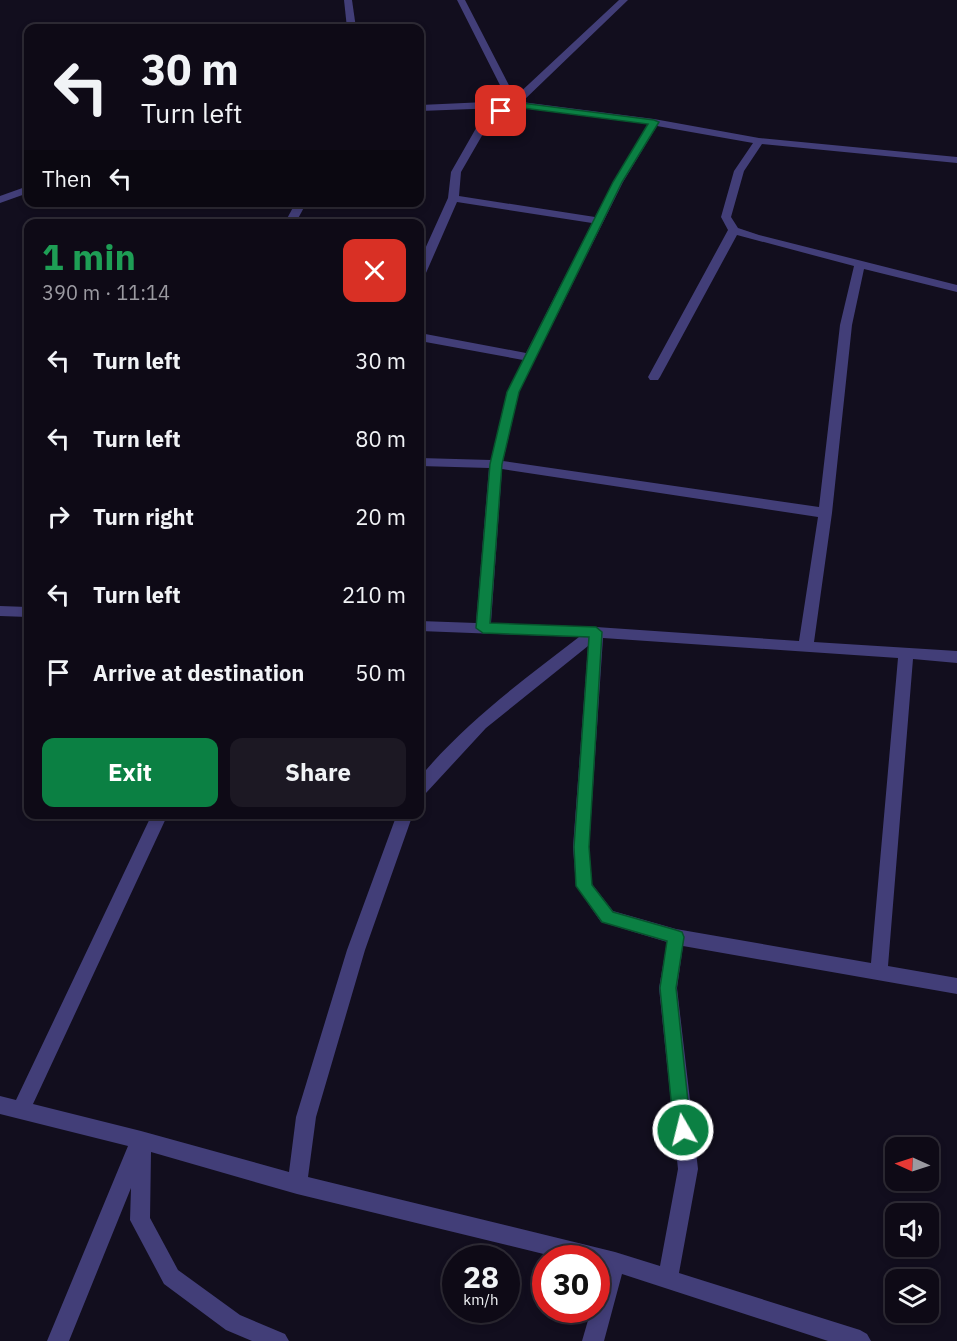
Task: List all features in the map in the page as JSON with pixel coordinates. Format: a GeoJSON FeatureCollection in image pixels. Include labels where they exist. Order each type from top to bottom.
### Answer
{"type":"FeatureCollection","features":[{"type":"Feature","properties":{"kind":"street"},"geometry":{"type":"LineString","coordinates":[[348,0],[351,24]]}},
{"type":"Feature","properties":{"kind":"street"},"geometry":{"type":"LineString","coordinates":[[461,0],[514,104]]}},
{"type":"Feature","properties":{"kind":"street"},"geometry":{"type":"LineString","coordinates":[[424,264],[453,198],[456,172],[487,118],[514,104],[624,0]]}},
{"type":"Feature","properties":{"kind":"street"},"geometry":{"type":"LineString","coordinates":[[424,108],[514,104],[654,122],[759,141],[957,160]]}},
{"type":"Feature","properties":{"kind":"street"},"geometry":{"type":"LineString","coordinates":[[483,628],[496,464],[513,392],[618,182],[654,122]]}},
{"type":"Feature","properties":{"kind":"street"},"geometry":{"type":"LineString","coordinates":[[759,141],[739,171],[731,199],[726,217],[734,230],[803,252],[860,263],[957,289]]}},
{"type":"Feature","properties":{"kind":"street"},"geometry":{"type":"LineString","coordinates":[[0,200],[24,191]]}},
{"type":"Feature","properties":{"kind":"street"},"geometry":{"type":"LineString","coordinates":[[453,198],[598,221]]}},
{"type":"Feature","properties":{"kind":"street"},"geometry":{"type":"LineString","coordinates":[[654,377],[734,230]]}},
{"type":"Feature","properties":{"kind":"street"},"geometry":{"type":"LineString","coordinates":[[806,646],[825,513],[846,325],[860,263]]}},
{"type":"Feature","properties":{"kind":"street"},"geometry":{"type":"LineString","coordinates":[[424,338],[531,358]]}},
{"type":"Feature","properties":{"kind":"street"},"geometry":{"type":"LineString","coordinates":[[424,462],[496,464],[825,513]]}},
{"type":"Feature","properties":{"kind":"street"},"geometry":{"type":"LineString","coordinates":[[0,611],[24,612]]}},
{"type":"Feature","properties":{"kind":"street"},"geometry":{"type":"LineString","coordinates":[[424,626],[596,632],[957,657]]}},
{"type":"Feature","properties":{"kind":"street"},"geometry":{"type":"LineString","coordinates":[[424,783],[439,765],[502,704],[596,632]]}},
{"type":"Feature","properties":{"kind":"street"},"geometry":{"type":"LineString","coordinates":[[596,632],[581,847],[584,886],[608,917],[676,937],[957,986]]}},
{"type":"Feature","properties":{"kind":"street"},"geometry":{"type":"LineString","coordinates":[[879,972],[906,653]]}},
{"type":"Feature","properties":{"kind":"street"},"geometry":{"type":"LineString","coordinates":[[21,1110],[158,819]]}},
{"type":"Feature","properties":{"kind":"street"},"geometry":{"type":"LineString","coordinates":[[297,1184],[306,1117],[356,950],[403,819]]}},
{"type":"Feature","properties":{"kind":"street"},"geometry":{"type":"LineString","coordinates":[[668,1279],[688,1169],[668,988],[676,937]]}},
{"type":"Feature","properties":{"kind":"street"},"geometry":{"type":"LineString","coordinates":[[0,1105],[141,1140],[297,1184],[615,1262],[860,1341]]}},
{"type":"Feature","properties":{"kind":"street"},"geometry":{"type":"LineString","coordinates":[[58,1341],[141,1140]]}},
{"type":"Feature","properties":{"kind":"street"},"geometry":{"type":"LineString","coordinates":[[141,1140],[140,1220],[171,1276],[233,1323],[278,1341]]}},
{"type":"Feature","properties":{"kind":"street"},"geometry":{"type":"LineString","coordinates":[[593,1341],[615,1262]]}},
{"type":"Feature","properties":{"kind":"route"},"geometry":{"type":"LineString","coordinates":[[501,111],[514,104],[654,122],[618,182],[513,392],[496,464],[483,628],[596,632],[581,847],[584,886],[608,917],[676,937],[668,988],[683,1130]]}}]}
